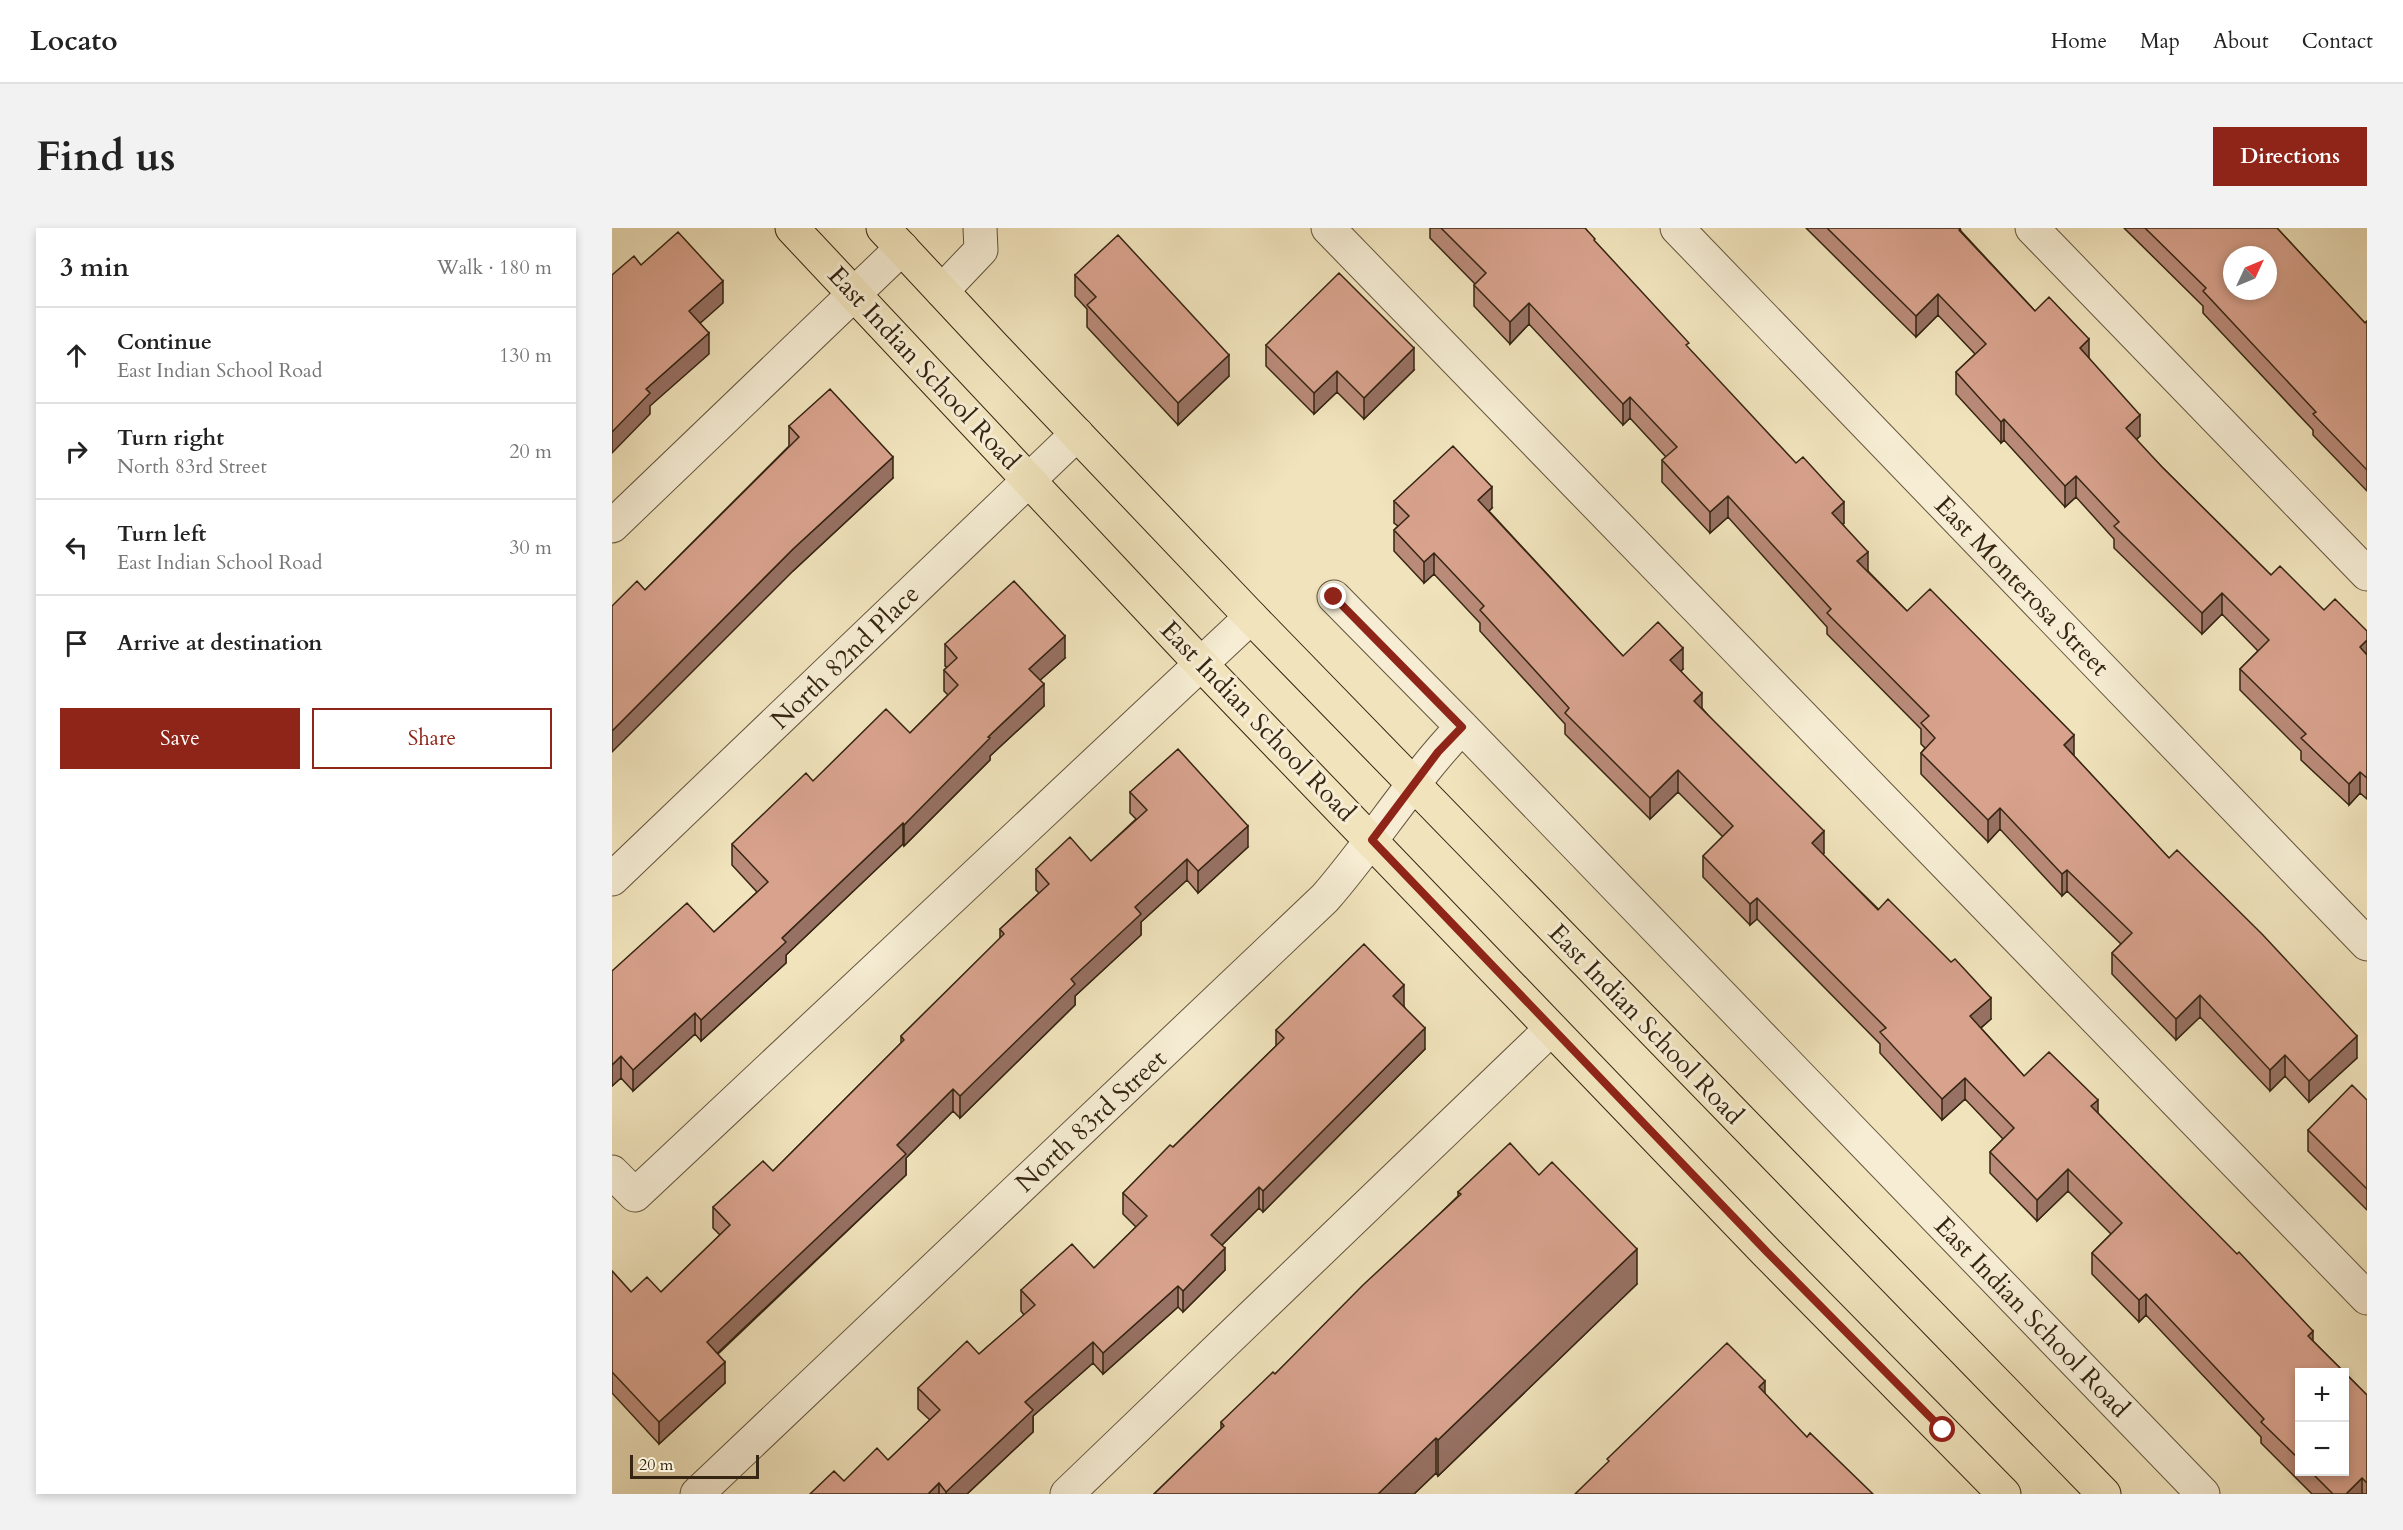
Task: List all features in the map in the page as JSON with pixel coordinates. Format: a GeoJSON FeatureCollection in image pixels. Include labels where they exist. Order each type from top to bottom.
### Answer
{"type":"FeatureCollection","features":[{"type":"Feature","properties":{"kind":"main road","name":"East Indian School Road"},"geometry":{"type":"LineString","coordinates":[[792,228],[1201,664],[1551,1029],[2004,1494]]}},
{"type":"Feature","properties":{"kind":"main road","name":"East Indian School Road"},"geometry":{"type":"LineString","coordinates":[[893,238],[1251,617],[2104,1494]]}},
{"type":"Feature","properties":{"kind":"street"},"geometry":{"type":"LineString","coordinates":[[942,291],[981,250],[980,228]]}},
{"type":"Feature","properties":{"kind":"street"},"geometry":{"type":"LineString","coordinates":[[1328,228],[2367,1298]]}},
{"type":"Feature","properties":{"kind":"street","name":"East Monterosa Street"},"geometry":{"type":"LineString","coordinates":[[1677,228],[2367,944]]}},
{"type":"Feature","properties":{"kind":"street"},"geometry":{"type":"LineString","coordinates":[[2032,228],[2367,574]]}},
{"type":"Feature","properties":{"kind":"street"},"geometry":{"type":"LineString","coordinates":[[612,526],[853,293],[893,238]]}},
{"type":"Feature","properties":{"kind":"street","name":"North 82nd Place"},"geometry":{"type":"LineString","coordinates":[[612,879],[1077,435]]}},
{"type":"Feature","properties":{"kind":"street","name":"East Indian School Road"},"geometry":{"type":"LineString","coordinates":[[1334,597],[2203,1494]]}},
{"type":"Feature","properties":{"kind":"street"},"geometry":{"type":"LineString","coordinates":[[612,1173],[635,1195],[1251,617]]}},
{"type":"Feature","properties":{"kind":"street","name":"North 83rd Street"},"geometry":{"type":"LineString","coordinates":[[697,1494],[1325,898],[1415,785],[1438,752],[1462,727]]}},
{"type":"Feature","properties":{"kind":"street"},"geometry":{"type":"LineString","coordinates":[[1067,1494],[1551,1029]]}},
{"type":"Feature","properties":{"kind":"building"},"geometry":{"type":"Polygon","coordinates":[[[1441,228],[1585,228],[1689,343],[1686,345],[1796,463],[1803,457],[1844,502],[1832,513],[1868,552],[1857,561],[1907,611],[1930,589],[2074,735],[2064,745],[2169,858],[2177,850],[2262,934],[2357,1036],[2309,1081],[2285,1055],[2270,1070],[2200,995],[2176,1019],[2112,953],[2132,933],[2067,870],[2062,874],[2000,808],[1988,820],[1921,753],[1935,738],[1921,723],[1929,716],[1827,613],[1831,609],[1728,496],[1710,512],[1662,460],[1677,447],[1630,397],[1623,404],[1529,303],[1510,322],[1474,285],[1486,273],[1441,228]]]}},
{"type":"Feature","properties":{"kind":"building"},"geometry":{"type":"Polygon","coordinates":[[[1827,228],[1960,228],[1959,230],[2035,311],[2049,297],[2089,339],[2080,348],[2140,415],[2126,428],[2162,467],[2271,575],[2280,566],[2324,610],[2335,599],[2367,631],[2367,640],[2360,647],[2367,655],[2367,778],[2360,772],[2349,784],[2301,738],[2306,734],[2240,669],[2269,640],[2222,593],[2202,613],[2114,526],[2119,522],[2076,476],[2065,486],[2004,419],[2001,422],[1956,372],[1986,344],[1938,294],[1916,316],[1827,228]]]}},
{"type":"Feature","properties":{"kind":"building"},"geometry":{"type":"Polygon","coordinates":[[[2145,228],[2277,228],[2365,323],[2367,321],[2367,470],[2313,414],[2316,412],[2203,291],[2206,288],[2145,228]]]}},
{"type":"Feature","properties":{"kind":"building"},"geometry":{"type":"Polygon","coordinates":[[[678,232],[723,281],[689,311],[709,333],[646,389],[650,393],[612,432],[612,275],[634,256],[641,265],[678,232]]]}},
{"type":"Feature","properties":{"kind":"building"},"geometry":{"type":"Polygon","coordinates":[[[1118,235],[1229,355],[1178,403],[1087,305],[1096,297],[1075,275],[1118,235]]]}},
{"type":"Feature","properties":{"kind":"building"},"geometry":{"type":"Polygon","coordinates":[[[1339,273],[1414,348],[1364,398],[1337,371],[1314,393],[1266,345],[1339,273]]]}},
{"type":"Feature","properties":{"kind":"building"},"geometry":{"type":"Polygon","coordinates":[[[830,389],[893,457],[793,549],[612,731],[612,606],[637,581],[645,590],[799,437],[789,426],[830,389]]]}},
{"type":"Feature","properties":{"kind":"building"},"geometry":{"type":"Polygon","coordinates":[[[1453,446],[1492,487],[1478,500],[1623,656],[1658,622],[1683,648],[1670,660],[1702,693],[1694,701],[1824,831],[1812,843],[1878,910],[1888,899],[1951,962],[1955,959],[1991,998],[1970,1016],[2024,1076],[2049,1052],[2098,1100],[2091,1106],[2237,1254],[2239,1252],[2313,1331],[2308,1336],[2340,1368],[2295,1368],[2295,1455],[2261,1422],[2264,1419],[2146,1294],[2139,1300],[2092,1253],[2122,1223],[2068,1169],[2037,1200],[1990,1152],[2014,1128],[1965,1078],[1942,1099],[1880,1032],[1886,1028],[1757,898],[1750,904],[1703,856],[1733,826],[1678,770],[1650,798],[1565,713],[1569,708],[1480,610],[1484,606],[1434,553],[1424,562],[1394,530],[1409,516],[1394,501],[1453,446]]]}},
{"type":"Feature","properties":{"kind":"building"},"geometry":{"type":"Polygon","coordinates":[[[1014,581],[1065,636],[1029,669],[1044,684],[988,737],[990,738],[904,825],[903,823],[782,938],[786,942],[701,1020],[695,1013],[633,1070],[621,1056],[612,1065],[612,971],[687,903],[714,932],[768,882],[732,844],[806,773],[813,781],[886,709],[910,733],[958,685],[944,670],[957,658],[945,644],[1014,581]]]}},
{"type":"Feature","properties":{"kind":"building"},"geometry":{"type":"Polygon","coordinates":[[[1178,749],[1248,826],[1198,871],[1187,859],[1135,907],[1141,914],[1071,979],[1075,984],[960,1096],[953,1089],[897,1145],[906,1154],[707,1342],[725,1362],[659,1422],[612,1372],[612,1271],[631,1292],[647,1277],[661,1292],[730,1225],[713,1207],[763,1161],[773,1171],[904,1040],[901,1036],[1004,934],[1000,929],[1049,884],[1036,869],[1070,837],[1091,861],[1147,810],[1130,792],[1178,749]]]}},
{"type":"Feature","properties":{"kind":"building"},"geometry":{"type":"Polygon","coordinates":[[[1364,944],[1404,985],[1393,996],[1425,1028],[1263,1191],[1259,1187],[1211,1235],[1225,1248],[1183,1291],[1178,1286],[1103,1353],[1093,1342],[1025,1402],[1033,1410],[946,1492],[939,1483],[928,1494],[810,1494],[834,1471],[844,1481],[877,1448],[888,1460],[940,1410],[918,1388],[967,1341],[979,1354],[1035,1305],[1021,1290],[1072,1244],[1094,1268],[1147,1216],[1123,1193],[1170,1145],[1173,1147],[1284,1038],[1276,1030],[1364,944]]]}},
{"type":"Feature","properties":{"kind":"building"},"geometry":{"type":"Polygon","coordinates":[[[2352,1085],[2367,1100],[2367,1189],[2308,1130],[2352,1085]]]}},
{"type":"Feature","properties":{"kind":"building"},"geometry":{"type":"Polygon","coordinates":[[[1510,1143],[1539,1175],[1552,1162],[1637,1249],[1438,1440],[1436,1438],[1378,1494],[1154,1494],[1224,1426],[1221,1422],[1273,1372],[1275,1374],[1363,1285],[1461,1194],[1458,1192],[1510,1143]]]}},
{"type":"Feature","properties":{"kind":"building"},"geometry":{"type":"Polygon","coordinates":[[[1727,1343],[1765,1381],[1759,1387],[1807,1437],[1810,1433],[1873,1494],[1575,1494],[1609,1461],[1607,1459],[1727,1343]]]}},
{"type":"Feature","properties":{"kind":"building"},"geometry":{"type":"Polygon","coordinates":[[[2349,1377],[2367,1395],[2367,1483],[2362,1478],[2346,1494],[2333,1494],[2315,1476],[2349,1476],[2349,1377]]]}},
{"type":"Feature","properties":{"kind":"route"},"geometry":{"type":"LineString","coordinates":[[1334,597],[1462,727],[1438,752],[1372,840],[1551,1029],[1943,1430]]}}]}
